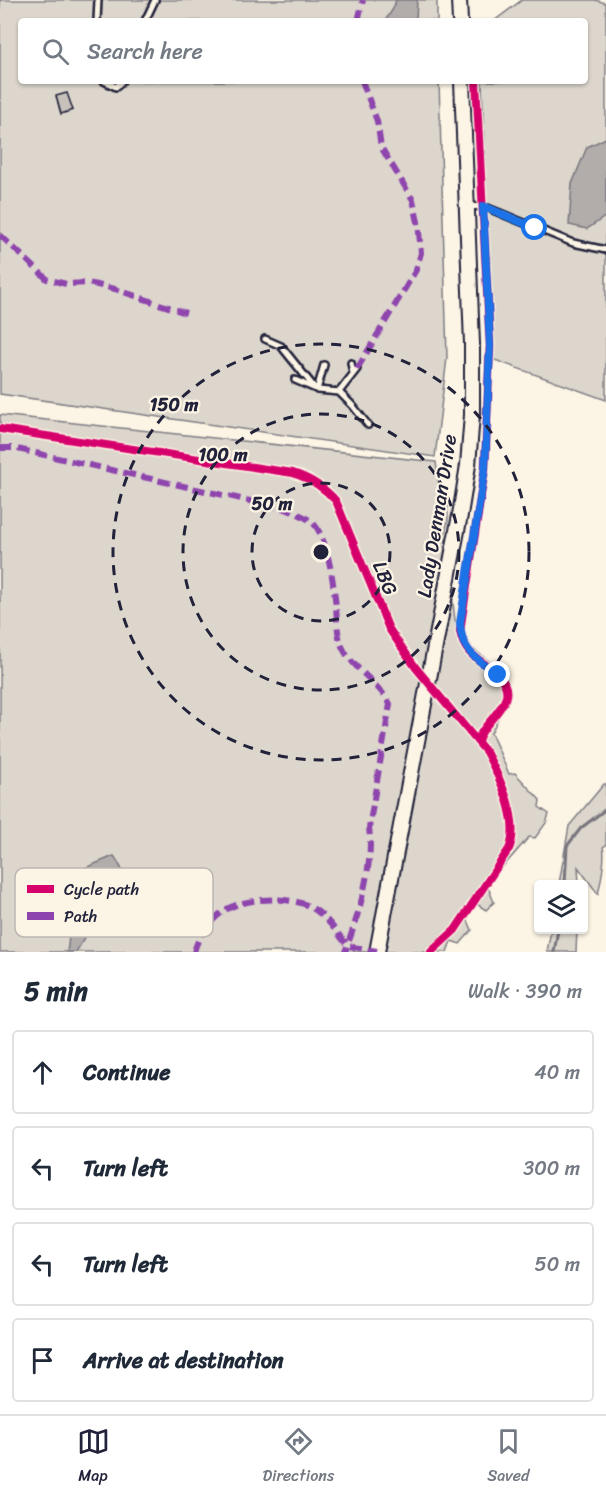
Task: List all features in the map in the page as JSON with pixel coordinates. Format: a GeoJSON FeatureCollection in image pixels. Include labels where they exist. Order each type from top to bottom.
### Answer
{"type":"FeatureCollection","features":[{"type":"Feature","properties":{"kind":"street"},"geometry":{"type":"LineString","coordinates":[[459,0],[460,18]]}},
{"type":"Feature","properties":{"kind":"street","name":"Lady Denman Drive"},"geometry":{"type":"LineString","coordinates":[[377,952],[468,465],[472,415],[472,344],[462,84]]}},
{"type":"Feature","properties":{"kind":"lane"},"geometry":{"type":"LineString","coordinates":[[98,0],[98,18]]}},
{"type":"Feature","properties":{"kind":"lane"},"geometry":{"type":"LineString","coordinates":[[146,18],[155,0]]}},
{"type":"Feature","properties":{"kind":"lane"},"geometry":{"type":"LineString","coordinates":[[467,207],[483,206],[573,243],[606,250]]}},
{"type":"Feature","properties":{"kind":"lane"},"geometry":{"type":"LineString","coordinates":[[265,339],[281,346],[316,389]]}},
{"type":"Feature","properties":{"kind":"lane"},"geometry":{"type":"LineString","coordinates":[[339,392],[355,371],[351,363]]}},
{"type":"Feature","properties":{"kind":"lane"},"geometry":{"type":"LineString","coordinates":[[316,389],[324,365]]}},
{"type":"Feature","properties":{"kind":"lane"},"geometry":{"type":"LineString","coordinates":[[295,380],[316,389],[339,392],[368,425]]}},
{"type":"Feature","properties":{"kind":"shaded area"},"geometry":{"type":"Polygon","coordinates":[[[0,0],[437,0],[437,18],[18,18],[18,84],[439,84],[447,358],[435,457],[0,394],[0,0]]]}},
{"type":"Feature","properties":{"kind":"shaded area"},"geometry":{"type":"Polygon","coordinates":[[[396,0],[417,0],[416,18],[387,18],[396,0]]]}},
{"type":"Feature","properties":{"kind":"shaded area"},"geometry":{"type":"Polygon","coordinates":[[[522,0],[595,0],[606,3],[606,400],[492,359],[482,84],[588,84],[588,18],[498,18],[522,0]]]}},
{"type":"Feature","properties":{"kind":"shaded area"},"geometry":{"type":"Polygon","coordinates":[[[606,138],[606,216],[587,229],[569,225],[572,184],[587,147],[606,138]]]}},
{"type":"Feature","properties":{"kind":"shaded area"},"geometry":{"type":"Polygon","coordinates":[[[0,415],[436,462],[441,501],[448,503],[445,534],[455,620],[472,648],[501,670],[509,697],[491,733],[509,774],[515,773],[540,800],[539,807],[549,814],[546,823],[535,838],[529,837],[487,885],[494,902],[486,910],[472,901],[461,914],[467,918],[472,930],[460,944],[451,941],[447,952],[0,952],[0,415]]]}},
{"type":"Feature","properties":{"kind":"shaded area"},"geometry":{"type":"Polygon","coordinates":[[[606,784],[606,845],[603,847],[604,864],[598,894],[578,867],[579,880],[560,880],[569,826],[606,784]]]}},
{"type":"Feature","properties":{"kind":"shaded area"},"geometry":{"type":"Polygon","coordinates":[[[114,856],[121,868],[85,868],[114,856]]]}},
{"type":"Feature","properties":{"kind":"shaded area"},"geometry":{"type":"Polygon","coordinates":[[[550,934],[577,934],[576,952],[547,952],[550,934]]]}},
{"type":"Feature","properties":{"kind":"shaded area"},"geometry":{"type":"Polygon","coordinates":[[[68,937],[85,937],[76,952],[67,952],[68,937]]]}},
{"type":"Feature","properties":{"kind":"building"},"geometry":{"type":"Polygon","coordinates":[[[67,93],[73,110],[61,114],[56,96],[67,93]]]}},
{"type":"Feature","properties":{"kind":"waterway"},"geometry":{"type":"LineString","coordinates":[[565,880],[567,846],[581,828],[606,809]]}},
{"type":"Feature","properties":{"kind":"waterway"},"geometry":{"type":"LineString","coordinates":[[554,952],[557,934]]}},
{"type":"Feature","properties":{"kind":"marked path"},"geometry":{"type":"LineString","coordinates":[[359,18],[363,0]]}},
{"type":"Feature","properties":{"kind":"marked path"},"geometry":{"type":"LineString","coordinates":[[357,369],[416,270],[421,253],[413,200],[381,147],[377,121],[363,84]]}},
{"type":"Feature","properties":{"kind":"marked path"},"geometry":{"type":"LineString","coordinates":[[0,235],[47,279],[66,284],[88,283],[115,289],[186,313]]}},
{"type":"Feature","properties":{"kind":"marked path"},"geometry":{"type":"LineString","coordinates":[[0,448],[13,448],[286,509],[308,519],[319,531],[330,564],[341,644],[350,660],[378,688],[390,704],[369,828],[367,874],[360,907],[345,952]]}},
{"type":"Feature","properties":{"kind":"marked path"},"geometry":{"type":"LineString","coordinates":[[213,920],[227,909],[245,902],[290,901],[315,910],[326,919],[348,946],[377,951]]}},
{"type":"Feature","properties":{"kind":"marked path"},"geometry":{"type":"LineString","coordinates":[[194,952],[200,937]]}},
{"type":"Feature","properties":{"kind":"cycle path"},"geometry":{"type":"LineString","coordinates":[[476,84],[490,345],[485,468],[460,631],[462,640],[470,653],[499,676],[505,685],[506,694],[504,702],[481,733],[478,741]]}},
{"type":"Feature","properties":{"kind":"cycle path","name":"LBG"},"geometry":{"type":"LineString","coordinates":[[0,429],[293,473],[317,484],[336,501],[389,629],[416,668],[486,752],[503,787],[511,813],[512,838],[509,849],[455,930],[431,952]]}},
{"type":"Feature","properties":{"kind":"route"},"geometry":{"type":"LineString","coordinates":[[498,675],[473,657],[464,645],[460,631],[485,468],[490,345],[483,206],[535,228]]}}]}
